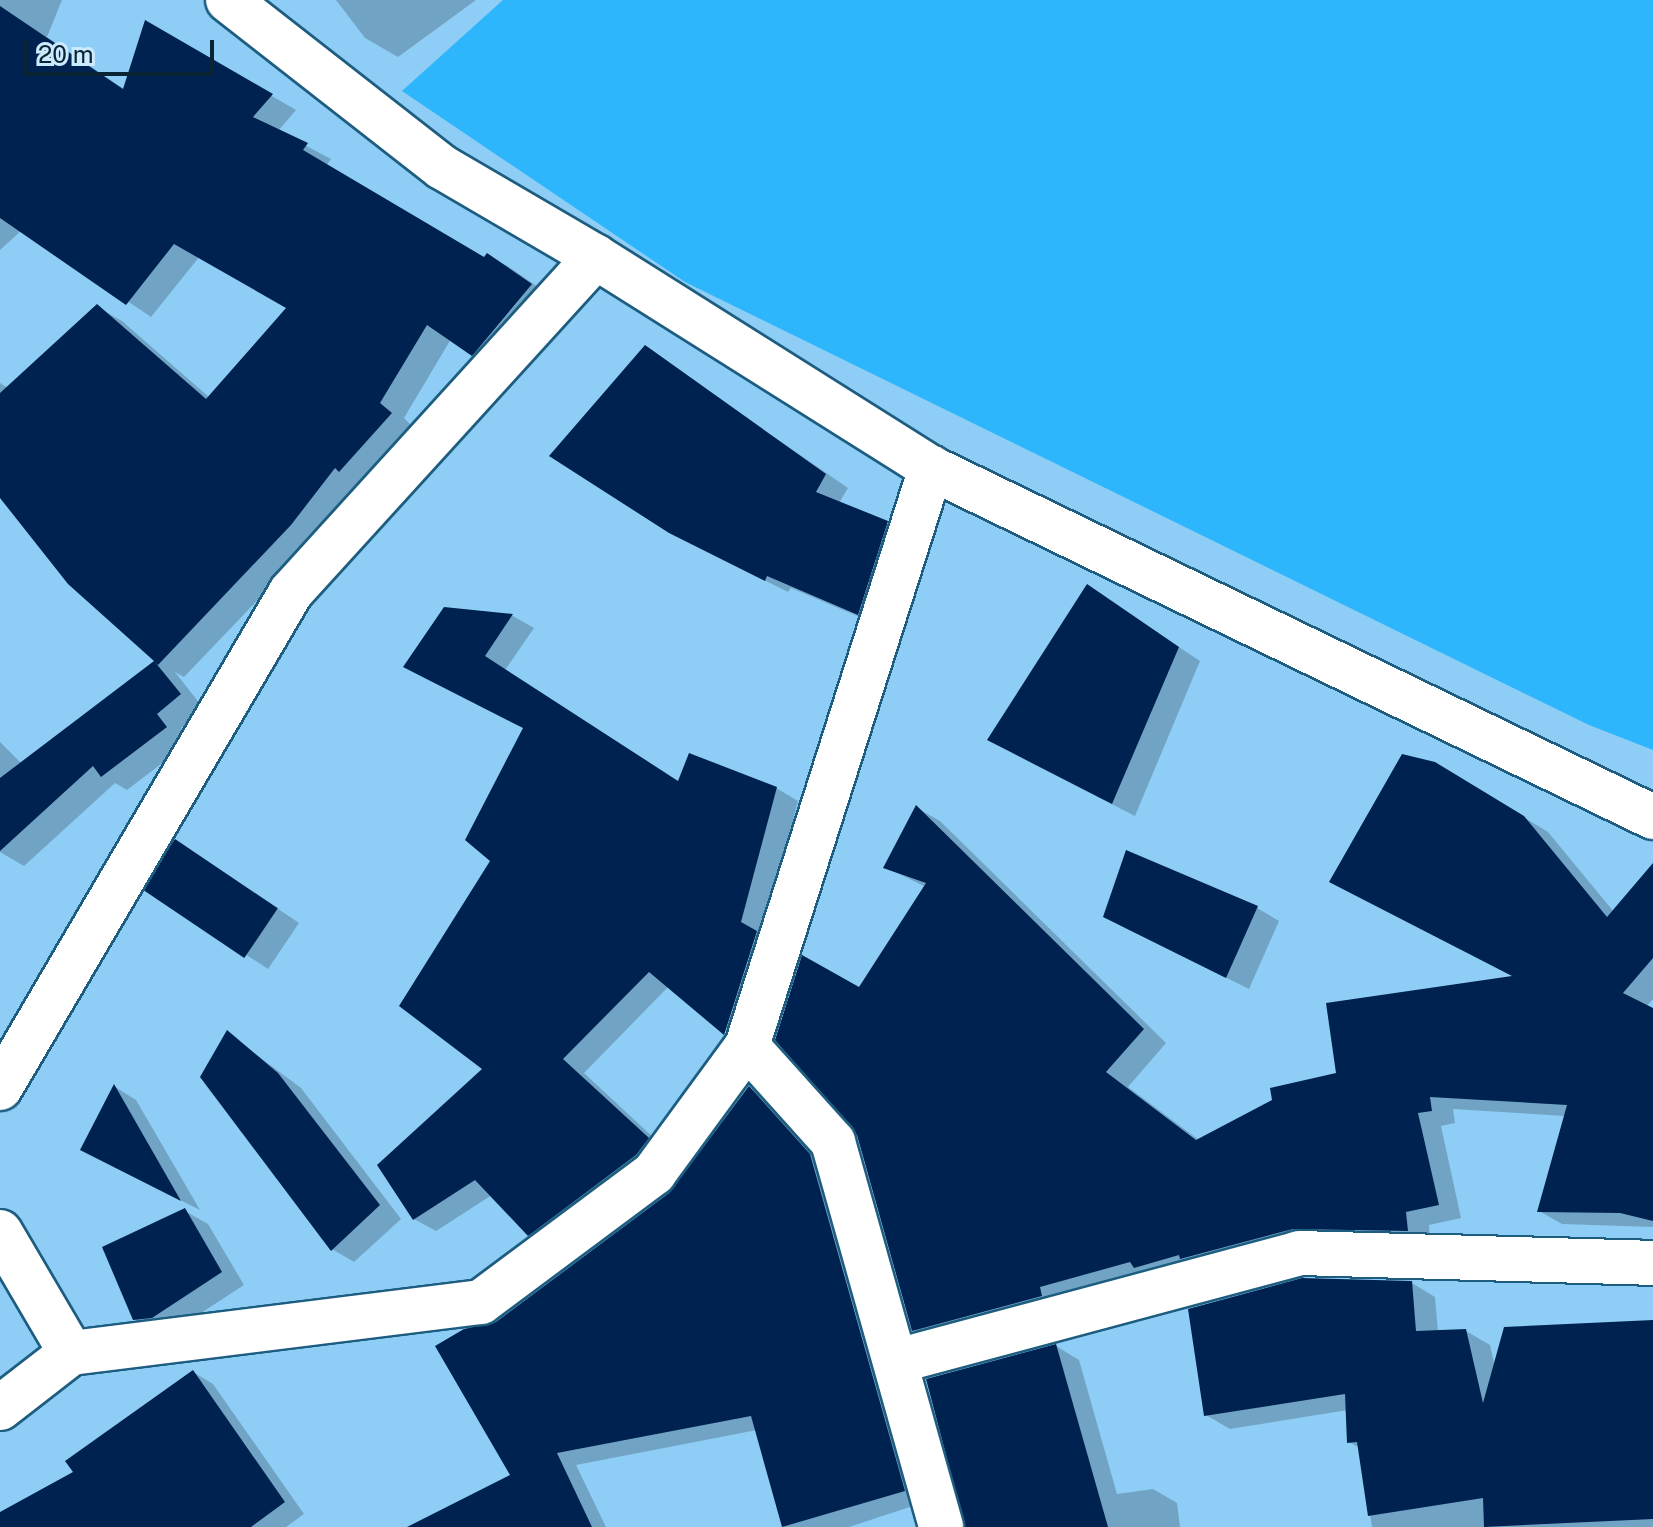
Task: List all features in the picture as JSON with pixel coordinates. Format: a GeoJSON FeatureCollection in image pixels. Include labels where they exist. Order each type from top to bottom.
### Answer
{"type":"FeatureCollection","features":[{"type":"Feature","properties":{"kind":"street"},"geometry":{"type":"LineString","coordinates":[[228,0],[442,167],[596,257],[931,468],[1653,817]]}},
{"type":"Feature","properties":{"kind":"street"},"geometry":{"type":"LineString","coordinates":[[0,1088],[291,592],[596,257]]}},
{"type":"Feature","properties":{"kind":"street"},"geometry":{"type":"LineString","coordinates":[[0,1408],[71,1353],[481,1302],[654,1173],[747,1046],[931,468]]}},
{"type":"Feature","properties":{"kind":"street"},"geometry":{"type":"LineString","coordinates":[[747,1046],[833,1142],[897,1361],[941,1527]]}},
{"type":"Feature","properties":{"kind":"street"},"geometry":{"type":"LineString","coordinates":[[0,1232],[71,1353]]}},
{"type":"Feature","properties":{"kind":"street"},"geometry":{"type":"LineString","coordinates":[[897,1361],[1299,1253],[1653,1263]]}},
{"type":"Feature","properties":{"kind":"shaded area"},"geometry":{"type":"Polygon","coordinates":[[[503,0],[1653,0],[1653,750],[1589,725],[685,282],[402,91],[503,0]]]}},
{"type":"Feature","properties":{"kind":"building"},"geometry":{"type":"Polygon","coordinates":[[[0,6],[123,89],[145,20],[273,94],[253,117],[308,143],[303,150],[484,257],[487,253],[532,284],[472,356],[427,325],[380,403],[392,413],[339,472],[335,468],[291,525],[158,665],[155,662],[181,694],[157,714],[167,727],[101,777],[93,766],[0,851],[0,778],[154,661],[68,584],[0,498],[0,393],[97,304],[206,399],[286,308],[174,244],[126,305],[0,218],[0,6]]]}},
{"type":"Feature","properties":{"kind":"building"},"geometry":{"type":"Polygon","coordinates":[[[645,345],[826,474],[816,492],[888,521],[858,615],[767,576],[765,581],[669,533],[549,456],[645,345]]]}},
{"type":"Feature","properties":{"kind":"building"},"geometry":{"type":"Polygon","coordinates":[[[1087,584],[1179,647],[1112,804],[987,740],[1087,584]]]}},
{"type":"Feature","properties":{"kind":"building"},"geometry":{"type":"Polygon","coordinates":[[[444,607],[513,614],[485,656],[678,781],[689,753],[777,787],[741,922],[757,931],[724,1035],[649,972],[563,1059],[649,1138],[636,1155],[528,1236],[475,1180],[413,1220],[377,1165],[482,1069],[399,1006],[490,861],[465,840],[523,728],[403,667],[444,607]]]}},
{"type":"Feature","properties":{"kind":"building"},"geometry":{"type":"Polygon","coordinates":[[[1402,754],[1435,762],[1524,816],[1607,917],[1653,863],[1653,958],[1623,993],[1653,1008],[1653,1221],[1620,1213],[1537,1212],[1567,1105],[1430,1097],[1432,1111],[1418,1113],[1439,1205],[1406,1212],[1408,1231],[1293,1229],[1180,1259],[1179,1255],[1134,1268],[1130,1262],[1040,1287],[1042,1296],[912,1331],[857,1135],[775,1040],[802,955],[859,987],[926,883],[883,868],[916,805],[1144,1029],[1106,1072],[1196,1140],[1272,1100],[1270,1088],[1336,1073],[1326,1003],[1512,976],[1329,882],[1402,754]]]}},
{"type":"Feature","properties":{"kind":"building"},"geometry":{"type":"Polygon","coordinates":[[[175,839],[278,908],[244,958],[141,889],[175,839]]]}},
{"type":"Feature","properties":{"kind":"building"},"geometry":{"type":"Polygon","coordinates":[[[1126,850],[1258,906],[1226,978],[1103,917],[1126,850]]]}},
{"type":"Feature","properties":{"kind":"building"},"geometry":{"type":"Polygon","coordinates":[[[227,1030],[278,1073],[380,1205],[331,1251],[200,1077],[227,1030]]]}},
{"type":"Feature","properties":{"kind":"building"},"geometry":{"type":"Polygon","coordinates":[[[114,1084],[181,1201],[80,1150],[114,1084]]]}},
{"type":"Feature","properties":{"kind":"building"},"geometry":{"type":"Polygon","coordinates":[[[749,1086],[810,1154],[905,1491],[782,1527],[751,1416],[557,1453],[592,1527],[407,1527],[510,1475],[435,1346],[464,1329],[496,1322],[669,1193],[749,1086]]]}},
{"type":"Feature","properties":{"kind":"building"},"geometry":{"type":"Polygon","coordinates":[[[185,1208],[222,1272],[152,1318],[133,1320],[102,1247],[185,1208]]]}},
{"type":"Feature","properties":{"kind":"building"},"geometry":{"type":"Polygon","coordinates":[[[1302,1278],[1412,1281],[1416,1331],[1466,1329],[1483,1403],[1504,1327],[1653,1320],[1653,1519],[1484,1527],[1483,1498],[1368,1516],[1357,1442],[1347,1443],[1345,1394],[1204,1416],[1188,1309],[1302,1278]]]}},
{"type":"Feature","properties":{"kind":"building"},"geometry":{"type":"Polygon","coordinates":[[[1056,1344],[1108,1527],[965,1527],[926,1379],[1056,1344]]]}},
{"type":"Feature","properties":{"kind":"building"},"geometry":{"type":"Polygon","coordinates":[[[193,1370],[285,1502],[251,1527],[0,1527],[0,1512],[73,1472],[65,1461],[193,1370]]]}}]}
